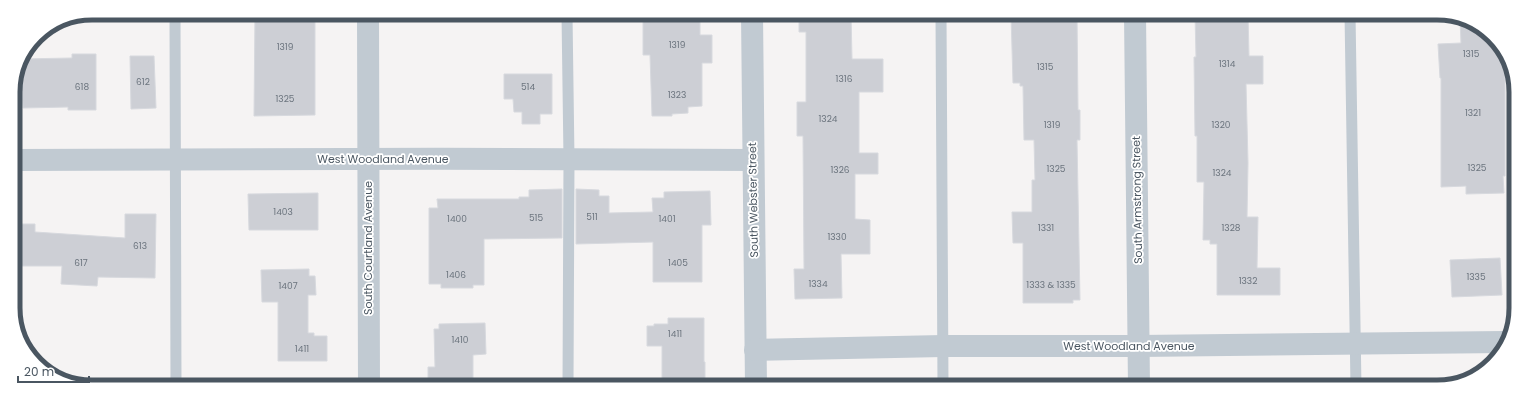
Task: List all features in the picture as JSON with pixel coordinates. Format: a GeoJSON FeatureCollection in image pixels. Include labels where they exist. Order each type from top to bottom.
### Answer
{"type":"FeatureCollection","features":[{"type":"Feature","properties":{"kind":"street","name":"South Courtland Avenue"},"geometry":{"type":"LineString","coordinates":[[368,20],[369,380]]}},
{"type":"Feature","properties":{"kind":"street","name":"South Webster Street"},"geometry":{"type":"LineString","coordinates":[[752,20],[752,160],[756,380]]}},
{"type":"Feature","properties":{"kind":"street","name":"South Armstrong Street"},"geometry":{"type":"LineString","coordinates":[[1135,20],[1139,380]]}},
{"type":"Feature","properties":{"kind":"street","name":"West Woodland Avenue"},"geometry":{"type":"LineString","coordinates":[[20,160],[368,158],[458,160],[752,160]]}},
{"type":"Feature","properties":{"kind":"street","name":"West Woodland Avenue"},"geometry":{"type":"LineString","coordinates":[[755,350],[943,346],[1139,346],[1500,342]]}},
{"type":"Feature","properties":{"kind":"lane"},"geometry":{"type":"LineString","coordinates":[[175,20],[176,380]]}},
{"type":"Feature","properties":{"kind":"lane"},"geometry":{"type":"LineString","coordinates":[[567,20],[569,159],[568,380]]}},
{"type":"Feature","properties":{"kind":"lane"},"geometry":{"type":"LineString","coordinates":[[941,20],[943,380]]}},
{"type":"Feature","properties":{"kind":"lane"},"geometry":{"type":"LineString","coordinates":[[1350,20],[1356,380]]}},
{"type":"Feature","properties":{"kind":"building"},"geometry":{"type":"Polygon","coordinates":[[[255,20],[315,20],[315,115],[254,116],[255,20]]]}},
{"type":"Feature","properties":{"kind":"building"},"geometry":{"type":"Polygon","coordinates":[[[643,20],[700,20],[700,35],[712,35],[712,63],[702,63],[702,106],[688,107],[688,113],[672,114],[672,116],[652,116],[650,55],[643,55],[643,20]]]}},
{"type":"Feature","properties":{"kind":"building"},"geometry":{"type":"Polygon","coordinates":[[[799,20],[851,20],[852,59],[883,59],[883,92],[859,92],[859,153],[878,153],[878,174],[855,174],[855,219],[870,220],[870,254],[841,254],[842,298],[795,299],[794,269],[804,269],[803,136],[797,136],[797,102],[806,102],[806,32],[799,32],[799,20]]]}},
{"type":"Feature","properties":{"kind":"building"},"geometry":{"type":"Polygon","coordinates":[[[1011,20],[1077,20],[1078,110],[1080,110],[1080,140],[1077,140],[1080,300],[1073,300],[1073,303],[1023,303],[1023,243],[1013,243],[1012,212],[1032,212],[1032,180],[1035,180],[1034,140],[1024,140],[1023,86],[1020,86],[1020,83],[1013,83],[1011,20]]]}},
{"type":"Feature","properties":{"kind":"building"},"geometry":{"type":"Polygon","coordinates":[[[1195,20],[1248,20],[1249,56],[1263,56],[1263,84],[1246,84],[1248,163],[1247,217],[1258,217],[1257,268],[1280,268],[1280,295],[1217,295],[1217,244],[1210,244],[1210,240],[1203,240],[1204,182],[1197,182],[1194,57],[1196,57],[1195,20]]]}},
{"type":"Feature","properties":{"kind":"building"},"geometry":{"type":"Polygon","coordinates":[[[1460,24],[1465,25],[1488,41],[1502,60],[1507,76],[1505,76],[1504,193],[1466,194],[1466,186],[1441,187],[1441,78],[1438,44],[1461,43],[1460,24]]]}},
{"type":"Feature","properties":{"kind":"building"},"geometry":{"type":"Polygon","coordinates":[[[72,54],[96,54],[96,110],[68,110],[68,107],[23,108],[22,91],[20,91],[20,87],[22,73],[28,59],[72,58],[72,54]]]}},
{"type":"Feature","properties":{"kind":"building"},"geometry":{"type":"Polygon","coordinates":[[[130,56],[154,56],[156,108],[131,109],[130,56]]]}},
{"type":"Feature","properties":{"kind":"building"},"geometry":{"type":"Polygon","coordinates":[[[504,74],[552,74],[552,114],[540,114],[540,124],[522,124],[522,112],[514,112],[513,99],[504,99],[504,74]]]}},
{"type":"Feature","properties":{"kind":"building"},"geometry":{"type":"Polygon","coordinates":[[[562,189],[562,238],[484,239],[484,285],[473,285],[473,288],[441,288],[441,284],[429,284],[429,208],[438,208],[437,199],[519,199],[519,197],[529,197],[529,190],[562,189]]]}},
{"type":"Feature","properties":{"kind":"building"},"geometry":{"type":"Polygon","coordinates":[[[576,189],[599,190],[599,196],[609,196],[609,213],[653,212],[652,198],[664,198],[664,192],[710,191],[711,225],[702,225],[702,282],[653,282],[653,242],[576,244],[576,189]]]}},
{"type":"Feature","properties":{"kind":"building"},"geometry":{"type":"Polygon","coordinates":[[[318,193],[318,230],[249,230],[248,194],[318,193]]]}},
{"type":"Feature","properties":{"kind":"building"},"geometry":{"type":"Polygon","coordinates":[[[125,214],[156,214],[155,278],[98,277],[97,286],[61,284],[62,266],[20,266],[20,224],[35,224],[35,232],[125,238],[125,214]]]}},
{"type":"Feature","properties":{"kind":"building"},"geometry":{"type":"Polygon","coordinates":[[[1500,258],[1502,295],[1452,297],[1450,260],[1500,258]]]}},
{"type":"Feature","properties":{"kind":"building"},"geometry":{"type":"Polygon","coordinates":[[[309,269],[309,276],[315,276],[316,295],[308,295],[308,333],[314,333],[314,336],[327,336],[327,361],[278,361],[278,302],[262,302],[261,270],[309,269]]]}},
{"type":"Feature","properties":{"kind":"building"},"geometry":{"type":"Polygon","coordinates":[[[668,318],[704,318],[705,380],[662,380],[662,346],[647,346],[647,326],[654,326],[654,324],[668,324],[668,318]]]}},
{"type":"Feature","properties":{"kind":"building"},"geometry":{"type":"Polygon","coordinates":[[[485,323],[486,354],[473,355],[473,380],[428,380],[428,367],[435,367],[434,329],[439,329],[439,324],[485,323]]]}}]}
